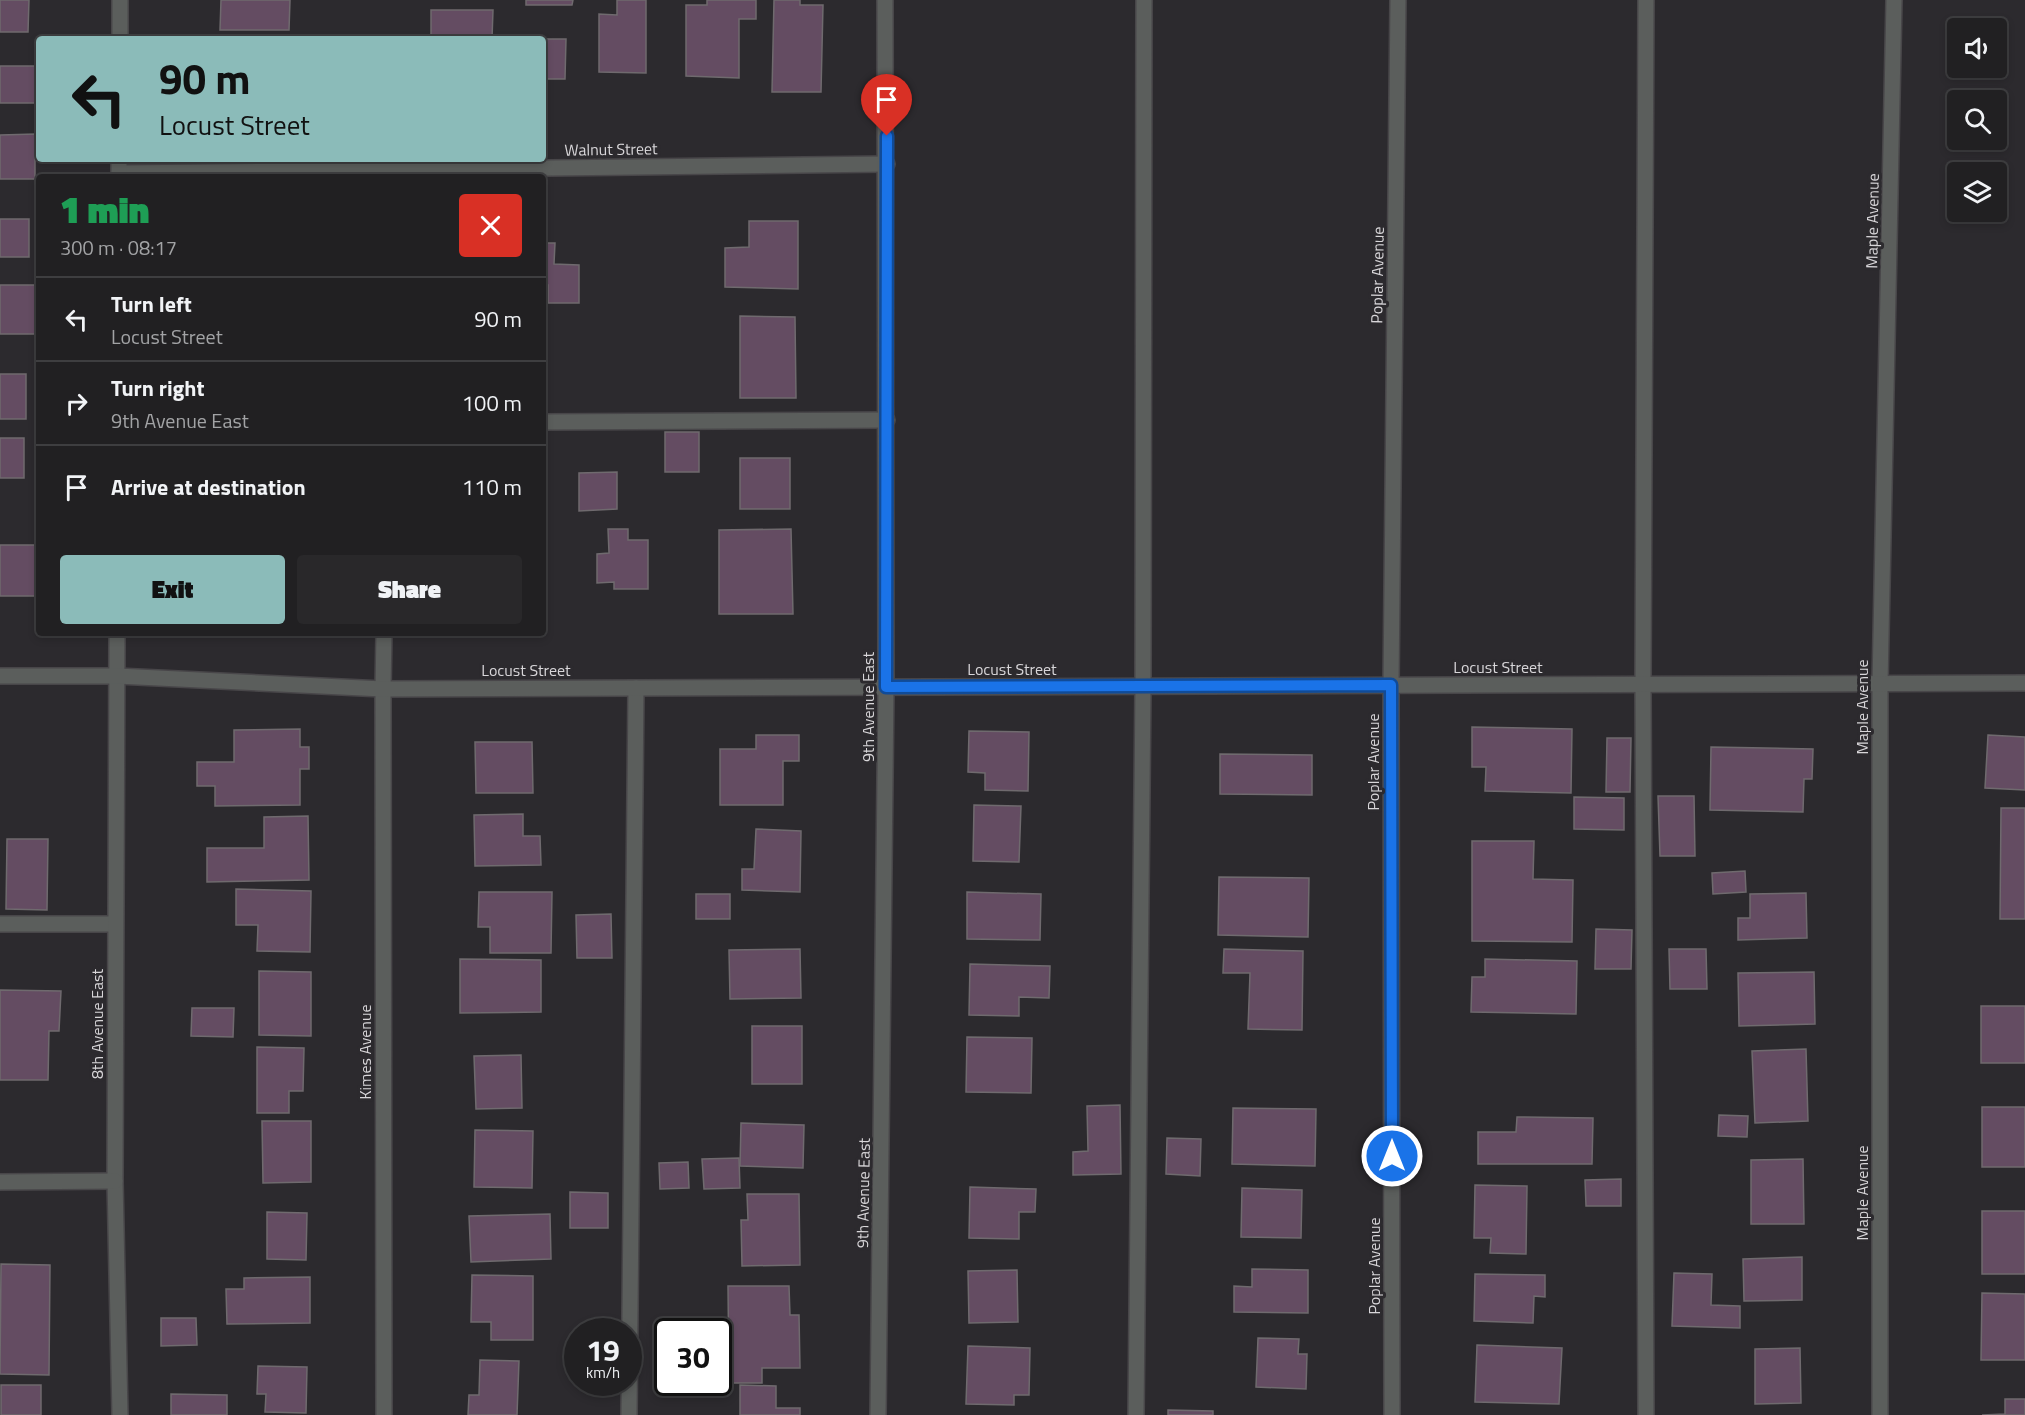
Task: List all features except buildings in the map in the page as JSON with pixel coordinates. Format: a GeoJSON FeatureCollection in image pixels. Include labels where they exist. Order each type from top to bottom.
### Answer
{"type":"FeatureCollection","features":[{"type":"Feature","properties":{"kind":"street"},"geometry":{"type":"LineString","coordinates":[[120,0],[120,36]]}},
{"type":"Feature","properties":{"kind":"street","name":"9th Avenue East"},"geometry":{"type":"LineString","coordinates":[[878,1415],[886,687],[885,0]]}},
{"type":"Feature","properties":{"kind":"street"},"geometry":{"type":"LineString","coordinates":[[1136,1415],[1143,686],[1144,0]]}},
{"type":"Feature","properties":{"kind":"street","name":"Poplar Avenue"},"geometry":{"type":"LineString","coordinates":[[1392,1415],[1391,685],[1398,0]]}},
{"type":"Feature","properties":{"kind":"street"},"geometry":{"type":"LineString","coordinates":[[1646,0],[1643,684],[1646,1415]]}},
{"type":"Feature","properties":{"kind":"street","name":"Maple Avenue"},"geometry":{"type":"LineString","coordinates":[[1880,1415],[1880,684],[1894,0]]}},
{"type":"Feature","properties":{"kind":"street","name":"Walnut Street"},"geometry":{"type":"LineString","coordinates":[[119,170],[396,173],[887,164]]}},
{"type":"Feature","properties":{"kind":"street"},"geometry":{"type":"LineString","coordinates":[[546,422],[887,420]]}},
{"type":"Feature","properties":{"kind":"street","name":"8th Avenue East"},"geometry":{"type":"LineString","coordinates":[[117,636],[115,1181],[120,1415]]}},
{"type":"Feature","properties":{"kind":"street","name":"Kimes Avenue"},"geometry":{"type":"LineString","coordinates":[[384,636],[384,1415]]}},
{"type":"Feature","properties":{"kind":"street","name":"Locust Street"},"geometry":{"type":"LineString","coordinates":[[0,676],[117,676],[383,689],[2025,683]]}},
{"type":"Feature","properties":{"kind":"street"},"geometry":{"type":"LineString","coordinates":[[629,1415],[636,688]]}},
{"type":"Feature","properties":{"kind":"street"},"geometry":{"type":"LineString","coordinates":[[0,924],[116,924]]}},
{"type":"Feature","properties":{"kind":"street"},"geometry":{"type":"LineString","coordinates":[[0,1182],[115,1181]]}},
{"type":"Feature","properties":{"kind":"route"},"geometry":{"type":"LineString","coordinates":[[887,136],[886,687],[1391,685],[1392,1156]]}}]}
